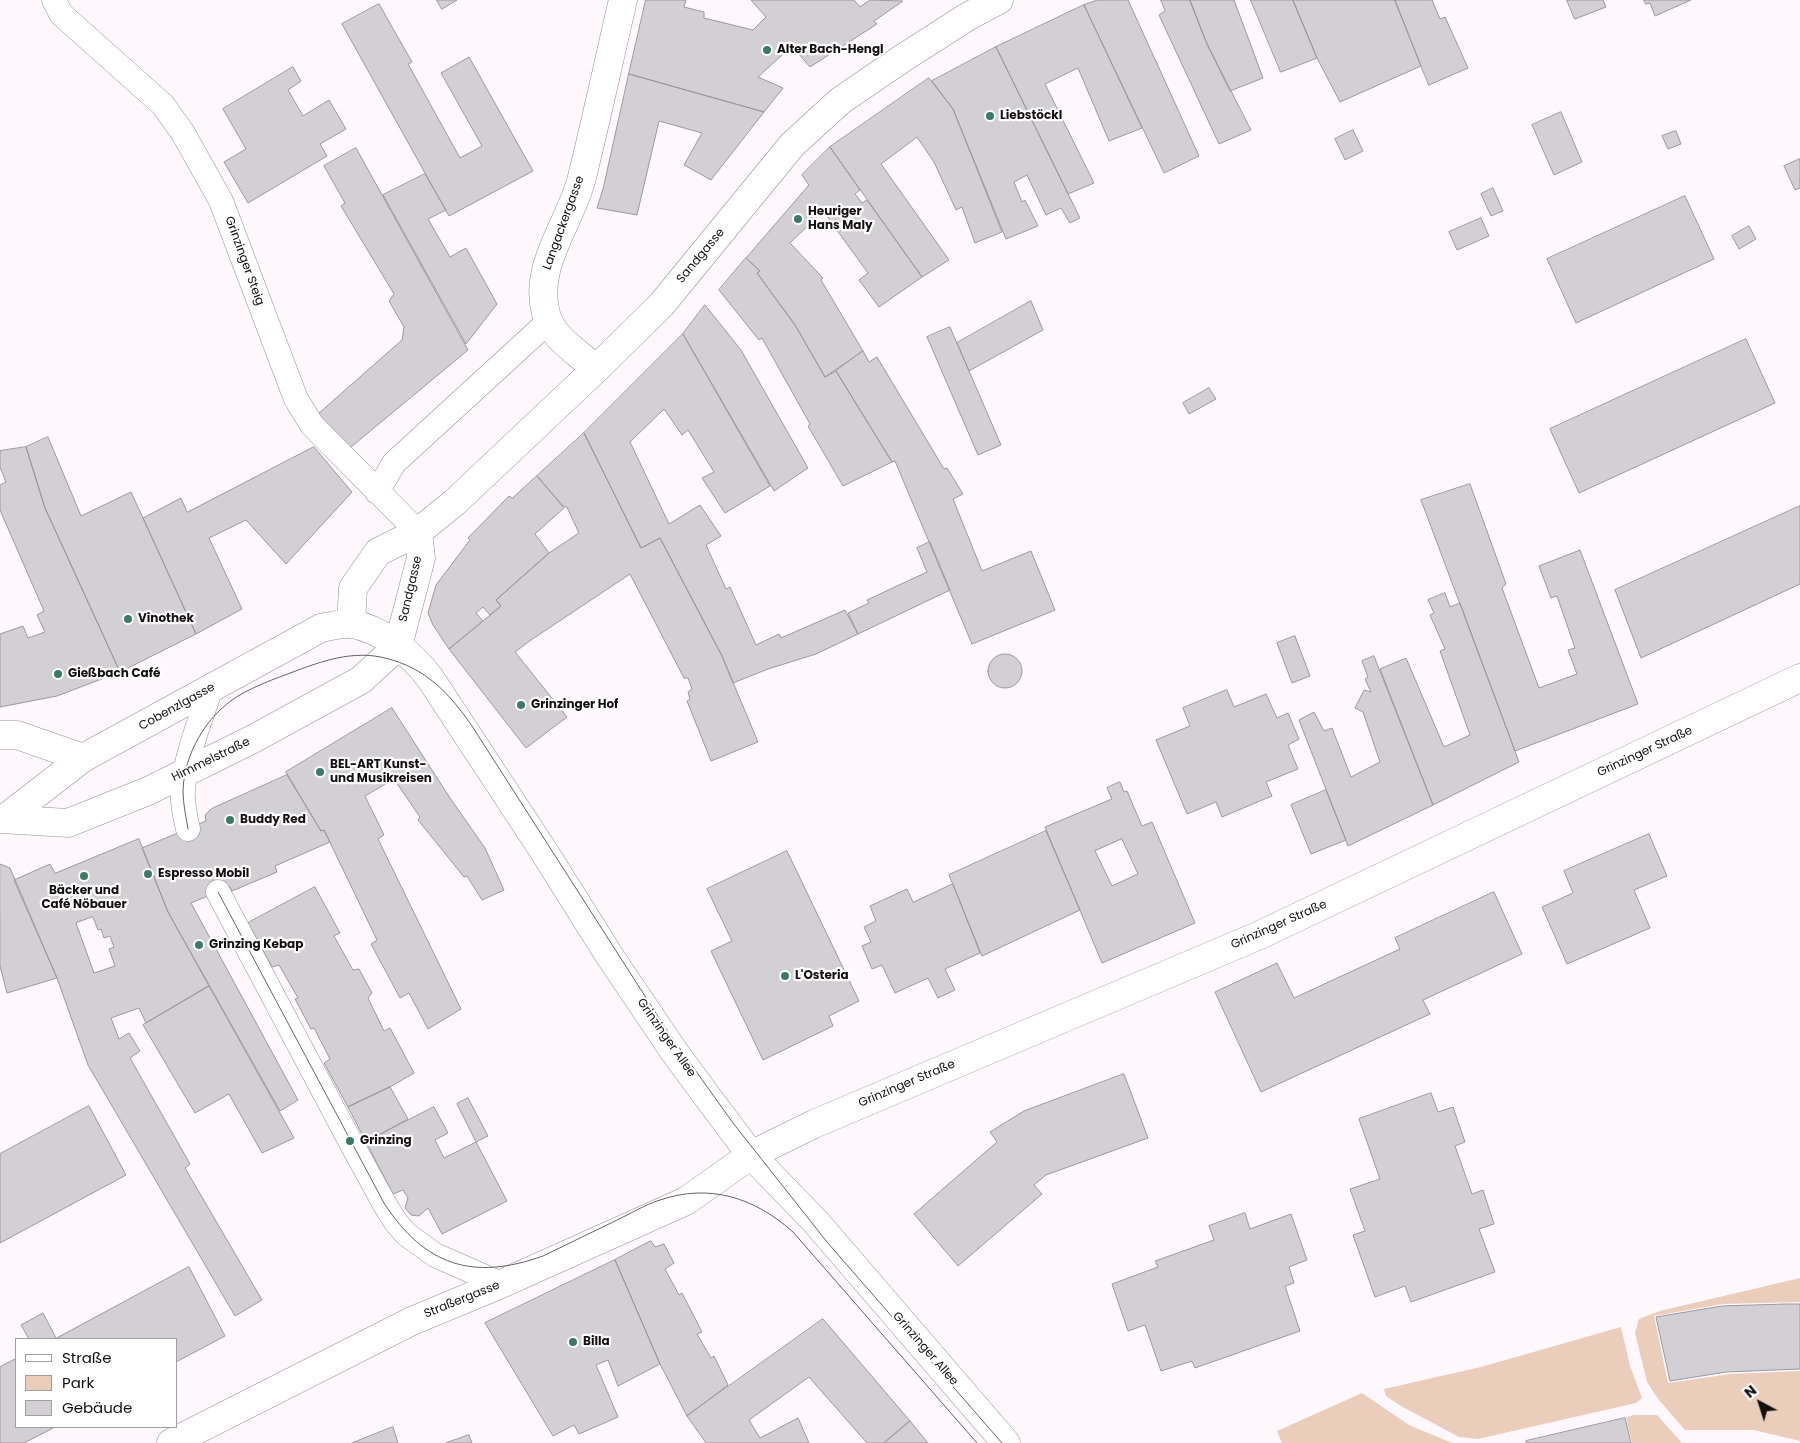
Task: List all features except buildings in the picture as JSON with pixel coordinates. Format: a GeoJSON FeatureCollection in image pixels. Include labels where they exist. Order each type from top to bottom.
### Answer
{"type":"FeatureCollection","features":[{"type":"Feature","properties":{"kind":"street","name":"Langackergasse"},"geometry":{"type":"LineString","coordinates":[[548,322],[543,290],[545,271],[580,184],[623,0]]}},
{"type":"Feature","properties":{"kind":"street","name":"Sandgasse"},"geometry":{"type":"LineString","coordinates":[[351,624],[353,588],[378,552],[418,532],[455,502],[596,369],[662,304],[792,145],[840,101],[900,60],[1000,0]]}},
{"type":"Feature","properties":{"kind":"street"},"geometry":{"type":"LineString","coordinates":[[548,322],[561,339],[596,369]]}},
{"type":"Feature","properties":{"kind":"street","name":"Sandgasse"},"geometry":{"type":"LineString","coordinates":[[398,646],[421,558],[418,532]]}},
{"type":"Feature","properties":{"kind":"street","name":"Grinzinger Allee"},"geometry":{"type":"LineString","coordinates":[[351,624],[377,632],[398,646],[426,672],[673,1050],[751,1155],[815,1221],[1006,1443]]}},
{"type":"Feature","properties":{"kind":"street","name":"Cobenzlgasse"},"geometry":{"type":"LineString","coordinates":[[83,758],[321,628],[351,624]]}},
{"type":"Feature","properties":{"kind":"street","name":"Himmelstraße"},"geometry":{"type":"LineString","coordinates":[[2,819],[68,823],[148,791],[253,739],[361,680],[398,646]]}},
{"type":"Feature","properties":{"kind":"street","name":"Grinzinger Straße"},"geometry":{"type":"LineString","coordinates":[[751,1155],[814,1124],[1260,935],[1800,678]]}},
{"type":"Feature","properties":{"kind":"street"},"geometry":{"type":"LineString","coordinates":[[0,735],[17,735],[83,758]]}},
{"type":"Feature","properties":{"kind":"street","name":"Himmelstraße"},"geometry":{"type":"LineString","coordinates":[[2,819],[83,758]]}},
{"type":"Feature","properties":{"kind":"street","name":"Straßergasse"},"geometry":{"type":"LineString","coordinates":[[171,1443],[412,1321],[501,1284],[686,1201],[751,1155]]}},
{"type":"Feature","properties":{"kind":"lane","name":"Grinzinger Steig"},"geometry":{"type":"LineString","coordinates":[[54,0],[61,14],[163,106],[183,133],[221,201],[296,399],[312,425],[418,532]]}},
{"type":"Feature","properties":{"kind":"lane"},"geometry":{"type":"LineString","coordinates":[[377,492],[394,463],[548,322]]}},
{"type":"Feature","properties":{"kind":"lane"},"geometry":{"type":"LineString","coordinates":[[188,829],[184,811],[183,791],[185,772],[211,688]]}},
{"type":"Feature","properties":{"kind":"lane"},"geometry":{"type":"LineString","coordinates":[[218,892],[350,1141],[395,1221],[406,1234],[435,1255],[501,1284]]}},
{"type":"Feature","properties":{"kind":"green space"},"geometry":{"type":"Polygon","coordinates":[[[1800,1278],[1800,1302],[1723,1304],[1654,1316],[1668,1383],[1730,1374],[1800,1371],[1800,1441],[1754,1430],[1685,1430],[1659,1400],[1647,1382],[1635,1333],[1639,1319],[1660,1311],[1800,1278]]]}},
{"type":"Feature","properties":{"kind":"green space"},"geometry":{"type":"Polygon","coordinates":[[[1621,1327],[1630,1366],[1642,1398],[1636,1403],[1478,1439],[1459,1437],[1401,1406],[1386,1396],[1384,1389],[1481,1367],[1621,1327]]]}},
{"type":"Feature","properties":{"kind":"green space"},"geometry":{"type":"Polygon","coordinates":[[[1362,1393],[1409,1425],[1452,1443],[1282,1443],[1277,1431],[1362,1393]]]}},
{"type":"Feature","properties":{"kind":"green space"},"geometry":{"type":"Polygon","coordinates":[[[1633,1415],[1657,1415],[1682,1443],[1632,1443],[1626,1418],[1633,1415]]]}},
{"type":"Feature","properties":{"kind":"tram line"},"geometry":{"type":"LineString","coordinates":[[188,829],[183,791],[184,777],[192,750],[216,714],[238,696],[304,668],[338,658],[361,655],[400,662],[413,668],[435,683],[472,726],[668,1032],[733,1123],[827,1242],[1002,1443]]}},
{"type":"Feature","properties":{"kind":"tram line"},"geometry":{"type":"LineString","coordinates":[[218,892],[384,1203],[416,1241],[434,1254],[453,1262],[473,1267],[494,1267],[543,1256],[648,1204],[679,1195],[714,1194],[747,1202],[763,1210],[793,1232],[977,1443]]}},
{"type":"Feature","properties":{"kind":"place","name":"Alter Bach-Hengl"},"geometry":{"type":"Point","coordinates":[767,50]}},
{"type":"Feature","properties":{"kind":"place","name":"Liebstöckl"},"geometry":{"type":"Point","coordinates":[990,116]}},
{"type":"Feature","properties":{"kind":"place","name":"Heuriger Hans Maly"},"geometry":{"type":"Point","coordinates":[798,219]}},
{"type":"Feature","properties":{"kind":"place","name":"Vinothek"},"geometry":{"type":"Point","coordinates":[128,619]}},
{"type":"Feature","properties":{"kind":"place","name":"Gießbach Café"},"geometry":{"type":"Point","coordinates":[58,674]}},
{"type":"Feature","properties":{"kind":"place","name":"Grinzinger Hof"},"geometry":{"type":"Point","coordinates":[521,705]}},
{"type":"Feature","properties":{"kind":"place","name":"BEL-ART Kunst- und Musikreisen"},"geometry":{"type":"Point","coordinates":[320,772]}},
{"type":"Feature","properties":{"kind":"place","name":"Buddy Red"},"geometry":{"type":"Point","coordinates":[230,820]}},
{"type":"Feature","properties":{"kind":"place","name":"Espresso Mobil"},"geometry":{"type":"Point","coordinates":[148,874]}},
{"type":"Feature","properties":{"kind":"place","name":"Bäcker und Café Nöbauer"},"geometry":{"type":"Point","coordinates":[84,876]}},
{"type":"Feature","properties":{"kind":"place","name":"Grinzing Kebap"},"geometry":{"type":"Point","coordinates":[199,945]}},
{"type":"Feature","properties":{"kind":"place","name":"L'Osteria"},"geometry":{"type":"Point","coordinates":[785,976]}},
{"type":"Feature","properties":{"kind":"place","name":"Grinzing"},"geometry":{"type":"Point","coordinates":[350,1141]}},
{"type":"Feature","properties":{"kind":"place","name":"Billa"},"geometry":{"type":"Point","coordinates":[573,1342]}}]}
